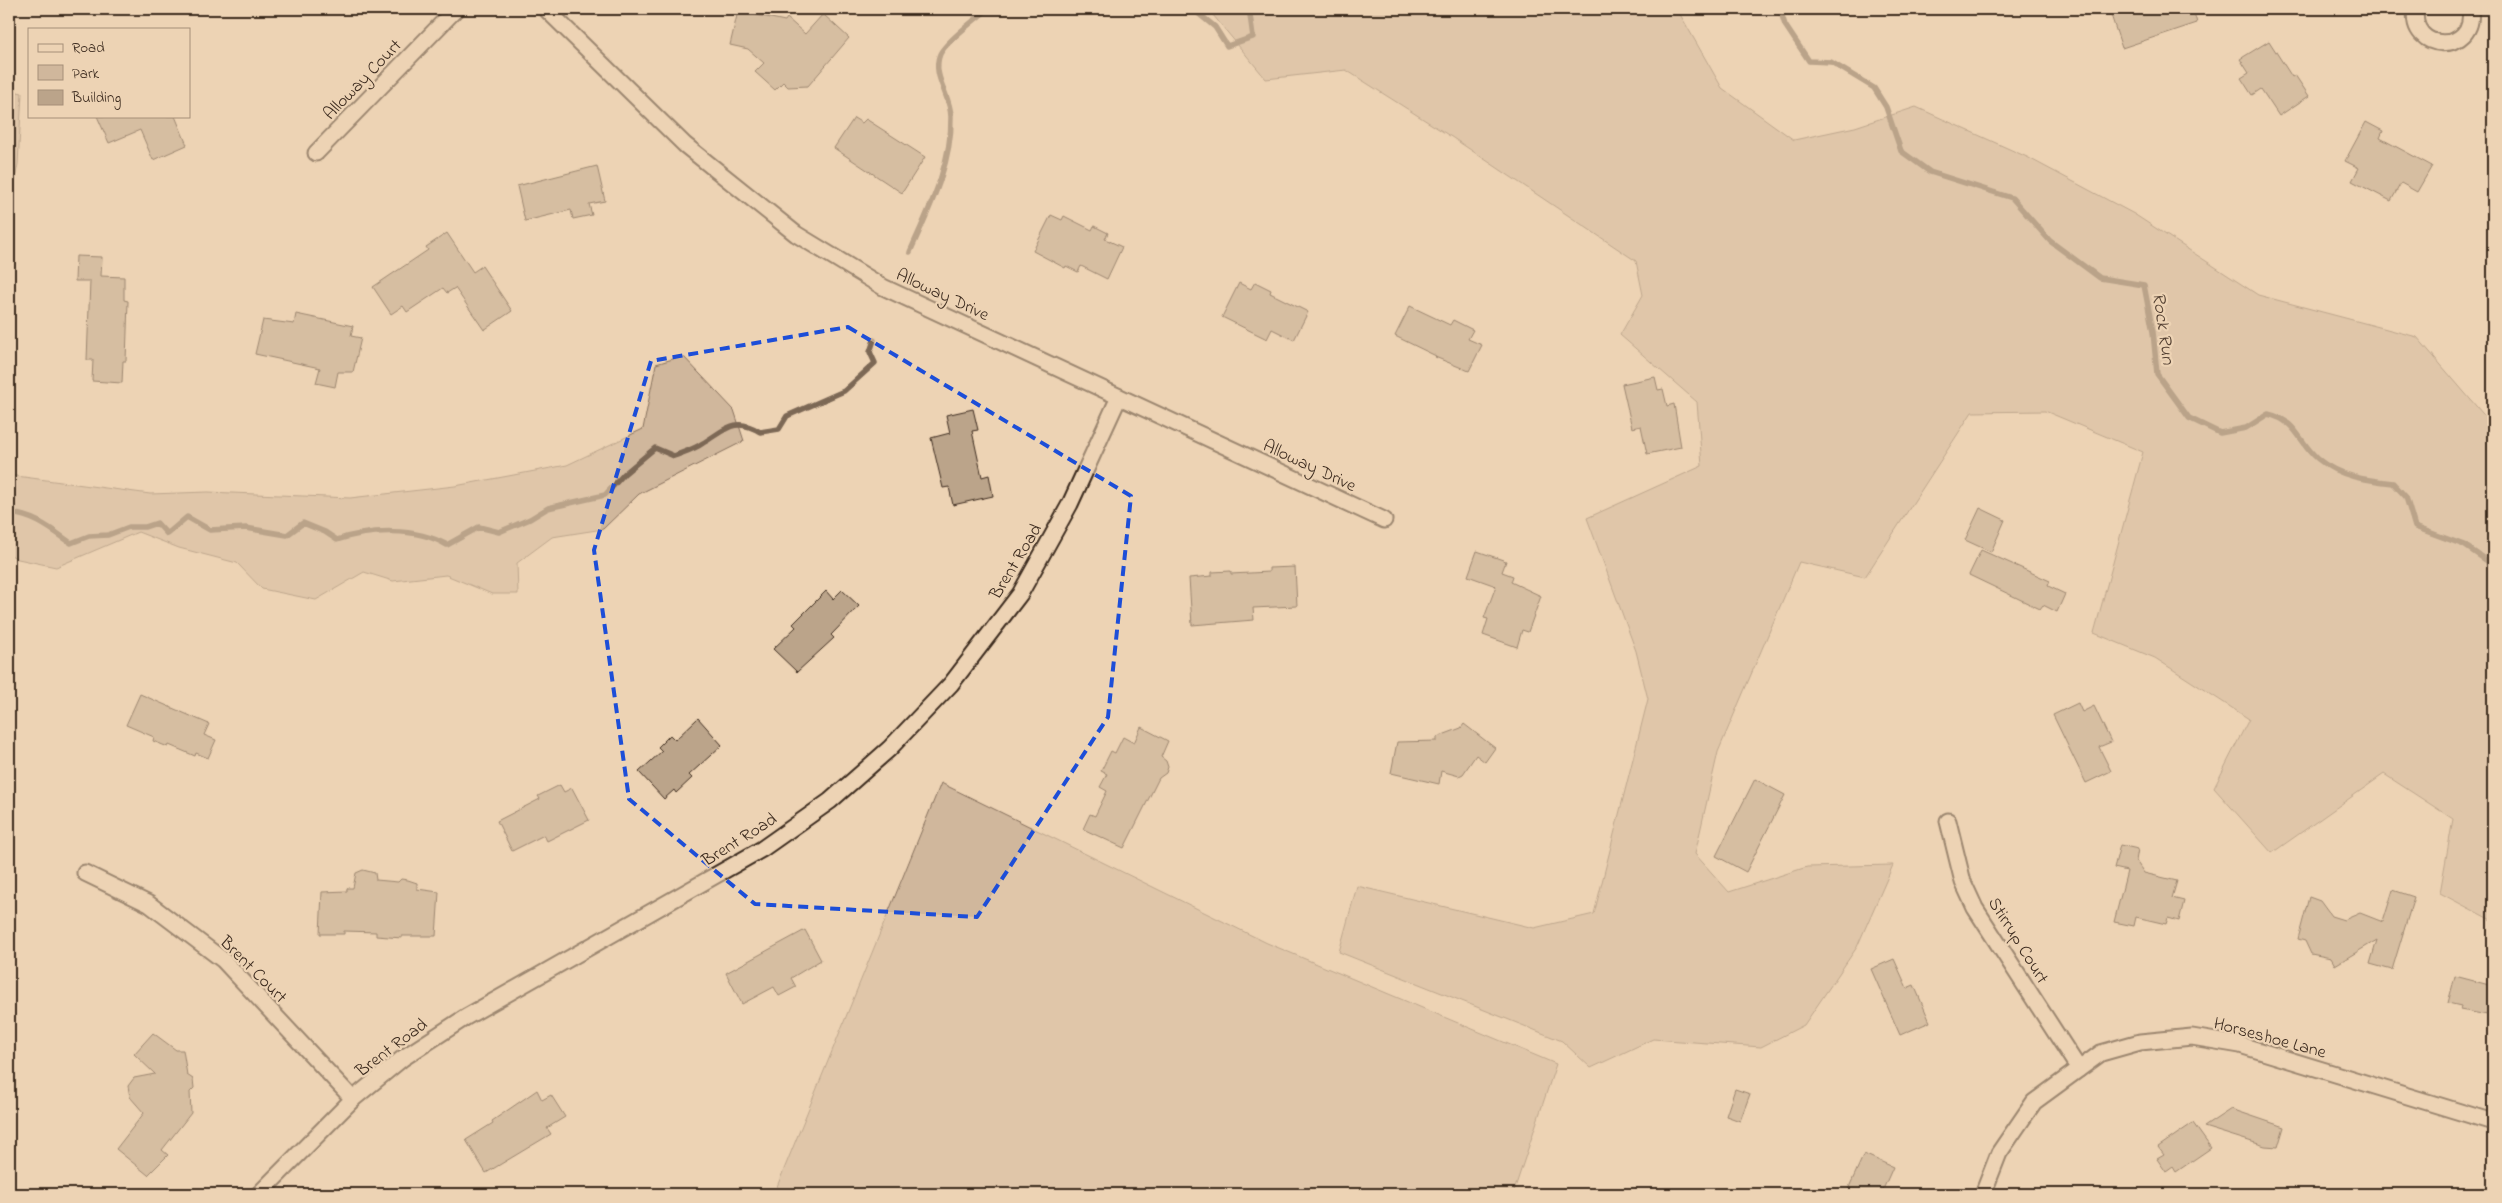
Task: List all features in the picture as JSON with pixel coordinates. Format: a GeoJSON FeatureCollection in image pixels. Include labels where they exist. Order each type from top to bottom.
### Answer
{"type":"FeatureCollection","features":[{"type":"Feature","properties":{"kind":"street","name":"Alloway Court"},"geometry":{"type":"LineString","coordinates":[[316,153],[456,9]]}},
{"type":"Feature","properties":{"kind":"street","name":"Alloway Drive"},"geometry":{"type":"LineString","coordinates":[[546,9],[685,144],[796,234],[883,287],[1384,520]]}},
{"type":"Feature","properties":{"kind":"street"},"geometry":{"type":"LineString","coordinates":[[2416,9],[2416,24],[2420,31],[2426,38],[2442,43],[2459,38],[2465,32],[2471,16],[2470,9]]}},
{"type":"Feature","properties":{"kind":"street","name":"Brent Road"},"geometry":{"type":"LineString","coordinates":[[260,1194],[353,1099],[403,1058],[466,1017],[762,849],[830,801],[889,749],[951,684],[1020,594],[1070,504],[1119,397]]}},
{"type":"Feature","properties":{"kind":"street","name":"Stirrup Court"},"geometry":{"type":"LineString","coordinates":[[1948,821],[1963,882],[1975,908],[2079,1069]]}},
{"type":"Feature","properties":{"kind":"street","name":"Brent Court"},"geometry":{"type":"LineString","coordinates":[[85,873],[149,904],[223,960],[353,1099]]}},
{"type":"Feature","properties":{"kind":"street","name":"Horseshoe Lane"},"geometry":{"type":"LineString","coordinates":[[1983,1194],[1999,1153],[2034,1102],[2101,1053],[2140,1042],[2192,1037],[2240,1045],[2493,1122]]}},
{"type":"Feature","properties":{"kind":"highlighted area"},"geometry":{"type":"Polygon","coordinates":[[[848,327],[1131,496],[1108,717],[977,917],[755,904],[629,799],[594,550],[651,361],[848,327]]]}},
{"type":"Feature","properties":{"kind":"green space"},"geometry":{"type":"Polygon","coordinates":[[[1208,9],[1677,9],[1722,88],[1794,140],[1855,127],[1916,107],[2027,157],[2134,214],[2258,295],[2417,337],[2488,420],[2493,416],[2493,921],[2440,893],[2453,819],[2384,774],[2272,853],[2214,788],[2249,719],[2155,658],[2094,633],[2143,452],[2045,411],[1972,412],[1865,577],[1799,562],[1718,752],[1695,854],[1729,892],[1807,867],[1893,865],[1857,947],[1804,1025],[1761,1047],[1653,1039],[1591,1068],[1562,1041],[1339,952],[1357,886],[1534,928],[1594,914],[1648,699],[1636,651],[1587,518],[1702,466],[1697,402],[1620,335],[1643,295],[1636,261],[1453,138],[1346,70],[1266,79],[1208,9]]]}},
{"type":"Feature","properties":{"kind":"green space"},"geometry":{"type":"Polygon","coordinates":[[[9,90],[22,93],[18,164],[9,211],[9,90]]]}},
{"type":"Feature","properties":{"kind":"green space"},"geometry":{"type":"Polygon","coordinates":[[[683,356],[734,410],[744,441],[639,494],[603,529],[552,537],[517,563],[518,594],[492,594],[446,575],[393,581],[364,572],[316,600],[262,589],[237,563],[179,548],[138,532],[56,567],[18,559],[9,554],[9,475],[150,494],[208,492],[350,498],[455,486],[567,465],[643,429],[656,364],[683,356]]]}},
{"type":"Feature","properties":{"kind":"green space"},"geometry":{"type":"Polygon","coordinates":[[[941,783],[1267,943],[1556,1064],[1513,1194],[774,1194],[941,783]]]}},
{"type":"Feature","properties":{"kind":"building"},"geometry":{"type":"Polygon","coordinates":[[[2109,9],[2193,9],[2197,23],[2122,48],[2109,9]]]}},
{"type":"Feature","properties":{"kind":"building"},"geometry":{"type":"Polygon","coordinates":[[[738,11],[785,21],[787,18],[805,34],[823,14],[849,38],[808,86],[788,87],[783,82],[775,90],[755,72],[764,63],[748,49],[730,45],[738,11]]]}},
{"type":"Feature","properties":{"kind":"building"},"geometry":{"type":"Polygon","coordinates":[[[2269,41],[2292,77],[2295,75],[2309,96],[2279,116],[2261,89],[2252,95],[2241,78],[2249,73],[2240,59],[2269,41]]]}},
{"type":"Feature","properties":{"kind":"building"},"geometry":{"type":"Polygon","coordinates":[[[98,118],[176,118],[187,145],[153,160],[140,130],[109,143],[98,118]]]}},
{"type":"Feature","properties":{"kind":"building"},"geometry":{"type":"Polygon","coordinates":[[[854,118],[862,123],[866,119],[925,157],[902,193],[834,148],[854,118]]]}},
{"type":"Feature","properties":{"kind":"building"},"geometry":{"type":"Polygon","coordinates":[[[2366,122],[2383,131],[2380,138],[2432,166],[2417,192],[2401,183],[2391,201],[2352,181],[2359,168],[2345,161],[2366,122]]]}},
{"type":"Feature","properties":{"kind":"building"},"geometry":{"type":"Polygon","coordinates":[[[597,166],[605,201],[589,204],[592,215],[573,219],[571,210],[525,221],[517,186],[597,166]]]}},
{"type":"Feature","properties":{"kind":"building"},"geometry":{"type":"Polygon","coordinates":[[[1051,215],[1062,220],[1064,216],[1092,230],[1094,226],[1108,233],[1105,239],[1122,247],[1107,279],[1081,266],[1078,272],[1066,266],[1065,268],[1033,251],[1051,215]]]}},
{"type":"Feature","properties":{"kind":"building"},"geometry":{"type":"Polygon","coordinates":[[[447,233],[473,272],[482,266],[512,311],[484,330],[455,288],[447,293],[443,288],[407,312],[403,306],[391,314],[373,287],[428,250],[426,247],[447,233]]]}},
{"type":"Feature","properties":{"kind":"building"},"geometry":{"type":"Polygon","coordinates":[[[76,256],[102,257],[101,276],[124,277],[124,300],[128,301],[126,361],[123,361],[122,383],[92,381],[93,360],[87,360],[90,281],[75,281],[76,256]]]}},
{"type":"Feature","properties":{"kind":"building"},"geometry":{"type":"Polygon","coordinates":[[[1255,282],[1271,290],[1270,293],[1308,312],[1294,340],[1272,329],[1267,339],[1222,317],[1239,283],[1251,289],[1255,282]]]}},
{"type":"Feature","properties":{"kind":"building"},"geometry":{"type":"Polygon","coordinates":[[[1410,306],[1450,325],[1453,320],[1473,330],[1468,339],[1482,345],[1469,371],[1435,357],[1395,336],[1410,306]]]}},
{"type":"Feature","properties":{"kind":"building"},"geometry":{"type":"Polygon","coordinates":[[[296,314],[353,326],[351,336],[361,338],[353,372],[338,372],[335,387],[316,383],[320,368],[255,354],[263,320],[294,324],[296,314]]]}},
{"type":"Feature","properties":{"kind":"building"},"geometry":{"type":"Polygon","coordinates":[[[1655,377],[1658,390],[1663,389],[1667,406],[1674,404],[1681,447],[1647,454],[1641,426],[1632,428],[1622,384],[1655,377]]]}},
{"type":"Feature","properties":{"kind":"building"},"geometry":{"type":"Polygon","coordinates":[[[973,409],[978,430],[972,431],[982,477],[989,475],[993,496],[953,505],[949,487],[943,488],[931,438],[950,433],[946,415],[973,409]]]}},
{"type":"Feature","properties":{"kind":"building"},"geometry":{"type":"Polygon","coordinates":[[[1980,508],[2005,520],[1991,552],[1965,540],[1980,508]]]}},
{"type":"Feature","properties":{"kind":"building"},"geometry":{"type":"Polygon","coordinates":[[[1981,550],[2050,581],[2048,586],[2065,594],[2057,612],[2043,605],[2040,609],[1969,575],[1981,550]]]}},
{"type":"Feature","properties":{"kind":"building"},"geometry":{"type":"Polygon","coordinates":[[[1477,551],[1506,561],[1502,572],[1513,576],[1511,582],[1541,596],[1528,632],[1522,630],[1517,647],[1483,635],[1488,619],[1484,618],[1496,586],[1468,576],[1477,551]]]}},
{"type":"Feature","properties":{"kind":"building"},"geometry":{"type":"Polygon","coordinates":[[[1295,567],[1297,606],[1253,608],[1254,620],[1192,625],[1189,578],[1212,576],[1212,572],[1231,571],[1231,574],[1269,572],[1269,568],[1295,567]]]}},
{"type":"Feature","properties":{"kind":"building"},"geometry":{"type":"Polygon","coordinates":[[[842,590],[859,606],[831,635],[834,638],[797,672],[773,649],[796,627],[793,624],[826,591],[833,599],[842,590]]]}},
{"type":"Feature","properties":{"kind":"building"},"geometry":{"type":"Polygon","coordinates":[[[140,694],[209,724],[204,735],[216,740],[208,758],[196,753],[195,756],[169,745],[168,747],[153,741],[154,737],[126,725],[140,694]]]}},
{"type":"Feature","properties":{"kind":"building"},"geometry":{"type":"Polygon","coordinates":[[[2078,703],[2082,712],[2094,706],[2111,742],[2099,747],[2111,771],[2086,783],[2053,715],[2078,703]]]}},
{"type":"Feature","properties":{"kind":"building"},"geometry":{"type":"Polygon","coordinates":[[[698,718],[722,745],[689,775],[692,778],[676,793],[674,790],[664,799],[639,772],[662,751],[658,747],[670,735],[675,740],[698,718]]]}},
{"type":"Feature","properties":{"kind":"building"},"geometry":{"type":"Polygon","coordinates":[[[1464,724],[1495,748],[1485,762],[1476,755],[1463,774],[1459,776],[1441,771],[1439,784],[1391,773],[1397,742],[1437,741],[1437,737],[1461,728],[1464,724]]]}},
{"type":"Feature","properties":{"kind":"building"},"geometry":{"type":"Polygon","coordinates":[[[1141,727],[1168,741],[1161,757],[1166,761],[1168,767],[1166,773],[1159,778],[1124,848],[1083,829],[1090,814],[1095,816],[1107,791],[1100,787],[1107,774],[1101,771],[1111,751],[1115,753],[1123,737],[1134,743],[1141,727]]]}},
{"type":"Feature","properties":{"kind":"building"},"geometry":{"type":"Polygon","coordinates":[[[1755,779],[1785,795],[1746,872],[1716,856],[1755,779]]]}},
{"type":"Feature","properties":{"kind":"building"},"geometry":{"type":"Polygon","coordinates":[[[560,785],[564,792],[572,788],[589,820],[547,841],[544,835],[512,851],[497,821],[540,799],[538,796],[560,785]]]}},
{"type":"Feature","properties":{"kind":"building"},"geometry":{"type":"Polygon","coordinates":[[[2120,845],[2138,849],[2136,861],[2144,873],[2177,881],[2172,898],[2184,901],[2179,921],[2168,918],[2166,924],[2136,917],[2134,926],[2114,922],[2127,871],[2114,868],[2120,845]]]}},
{"type":"Feature","properties":{"kind":"building"},"geometry":{"type":"Polygon","coordinates":[[[363,870],[375,873],[376,880],[398,882],[401,879],[408,880],[417,883],[417,889],[439,892],[436,936],[402,936],[402,938],[376,936],[376,932],[344,931],[344,934],[320,934],[322,892],[347,891],[347,888],[353,888],[356,873],[363,870]]]}},
{"type":"Feature","properties":{"kind":"building"},"geometry":{"type":"Polygon","coordinates":[[[2393,890],[2414,897],[2392,970],[2370,964],[2377,940],[2335,965],[2331,958],[2311,954],[2305,941],[2298,939],[2309,897],[2320,901],[2331,916],[2344,920],[2360,913],[2383,922],[2393,890]]]}},
{"type":"Feature","properties":{"kind":"building"},"geometry":{"type":"Polygon","coordinates":[[[805,930],[821,960],[791,978],[796,987],[779,996],[774,987],[742,1004],[726,973],[805,930]]]}},
{"type":"Feature","properties":{"kind":"building"},"geometry":{"type":"Polygon","coordinates":[[[1894,959],[1907,988],[1914,985],[1930,1022],[1900,1035],[1871,969],[1894,959]]]}},
{"type":"Feature","properties":{"kind":"building"},"geometry":{"type":"Polygon","coordinates":[[[2455,976],[2493,986],[2493,1016],[2460,1010],[2461,1006],[2448,1003],[2455,976]]]}},
{"type":"Feature","properties":{"kind":"building"},"geometry":{"type":"Polygon","coordinates":[[[153,1033],[176,1050],[183,1050],[187,1075],[193,1079],[194,1088],[190,1092],[191,1113],[162,1150],[168,1155],[148,1175],[116,1149],[144,1113],[130,1097],[128,1086],[134,1078],[155,1074],[134,1054],[153,1033]]]}},
{"type":"Feature","properties":{"kind":"building"},"geometry":{"type":"Polygon","coordinates":[[[1735,1089],[1750,1094],[1740,1121],[1726,1116],[1735,1089]]]}},
{"type":"Feature","properties":{"kind":"building"},"geometry":{"type":"Polygon","coordinates":[[[537,1090],[542,1100],[551,1095],[565,1117],[547,1128],[551,1134],[486,1173],[466,1140],[493,1123],[492,1121],[537,1090]]]}},
{"type":"Feature","properties":{"kind":"building"},"geometry":{"type":"Polygon","coordinates":[[[2231,1109],[2284,1127],[2278,1147],[2265,1146],[2204,1127],[2231,1109]]]}},
{"type":"Feature","properties":{"kind":"building"},"geometry":{"type":"Polygon","coordinates":[[[2193,1123],[2211,1148],[2176,1172],[2173,1167],[2166,1172],[2157,1159],[2164,1155],[2158,1147],[2193,1123]]]}},
{"type":"Feature","properties":{"kind":"building"},"geometry":{"type":"Polygon","coordinates":[[[1864,1154],[1893,1167],[1881,1194],[1846,1194],[1864,1154]]]}},
{"type":"Feature","properties":{"kind":"waterway"},"geometry":{"type":"LineString","coordinates":[[910,252],[938,186],[948,152],[951,117],[938,70],[940,54],[954,37],[988,9]]}},
{"type":"Feature","properties":{"kind":"waterway"},"geometry":{"type":"LineString","coordinates":[[1193,9],[1215,27],[1227,46],[1253,37],[1250,15],[1252,9]]}},
{"type":"Feature","properties":{"kind":"waterway","name":"Rock Run"},"geometry":{"type":"LineString","coordinates":[[1780,9],[1785,25],[1809,61],[1831,62],[1874,88],[1886,107],[1901,151],[1930,172],[2012,198],[2050,241],[2100,278],[2144,285],[2153,332],[2157,374],[2189,418],[2220,433],[2246,428],[2268,414],[2278,417],[2292,427],[2311,452],[2326,465],[2354,477],[2393,483],[2406,497],[2415,527],[2464,545],[2493,565]]}},
{"type":"Feature","properties":{"kind":"waterway"},"geometry":{"type":"LineString","coordinates":[[9,513],[34,520],[71,543],[89,536],[108,535],[129,527],[145,527],[157,523],[167,534],[187,517],[210,530],[246,528],[287,535],[303,523],[325,532],[337,540],[363,534],[392,532],[421,535],[447,545],[479,527],[499,532],[530,519],[548,508],[605,495],[624,474],[655,448],[674,456],[696,447],[724,430],[737,425],[751,427],[760,432],[779,429],[787,416],[844,391],[875,363],[870,352],[874,340]]}}]}
